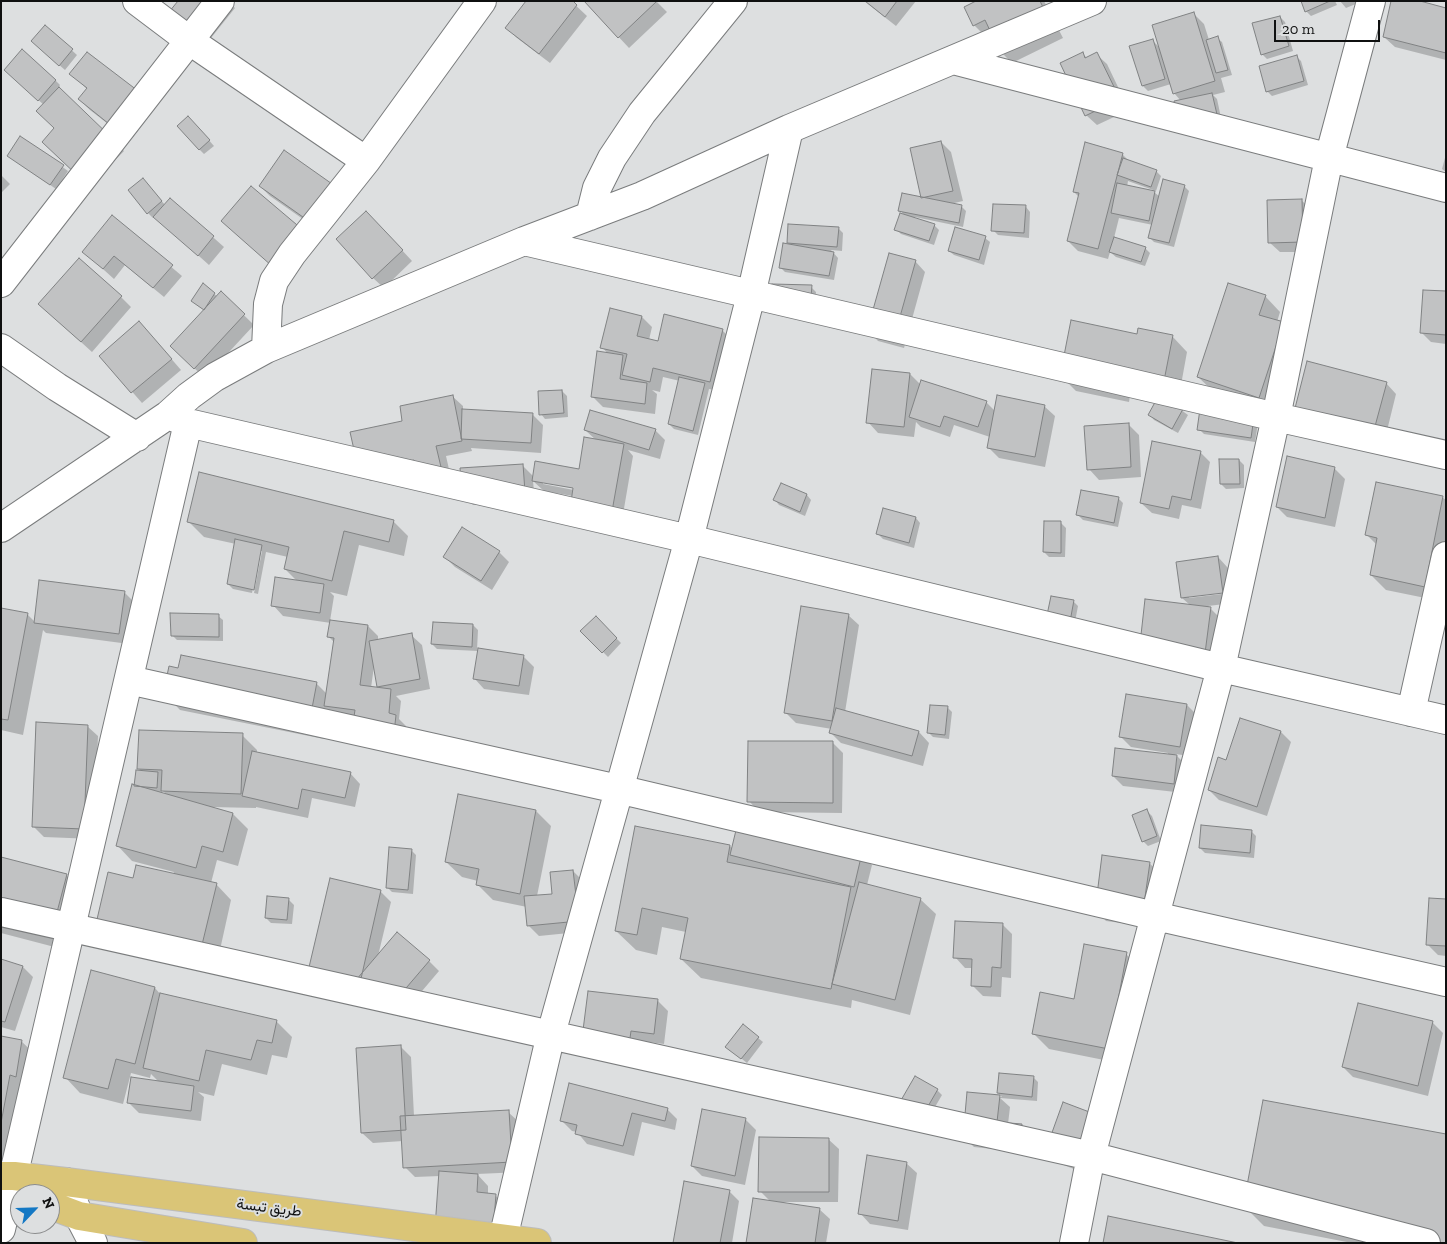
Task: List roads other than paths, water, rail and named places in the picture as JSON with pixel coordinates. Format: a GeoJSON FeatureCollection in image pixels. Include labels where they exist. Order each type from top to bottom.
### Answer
{"type":"FeatureCollection","features":[{"type":"Feature","properties":{"kind":"main road","name":"طريق تبسة"},"geometry":{"type":"LineString","coordinates":[[10,1184],[66,1182],[502,1240],[537,1243]]}},
{"type":"Feature","properties":{"kind":"main road"},"geometry":{"type":"LineString","coordinates":[[60,1209],[80,1216],[243,1243]]}},
{"type":"Feature","properties":{"kind":"street"},"geometry":{"type":"LineString","coordinates":[[137,1],[190,41],[366,161]]}},
{"type":"Feature","properties":{"kind":"street"},"geometry":{"type":"LineString","coordinates":[[1,283],[220,1]]}},
{"type":"Feature","properties":{"kind":"street"},"geometry":{"type":"LineString","coordinates":[[266,349],[268,304],[274,281],[292,254],[366,161],[482,1]]}},
{"type":"Feature","properties":{"kind":"street"},"geometry":{"type":"LineString","coordinates":[[590,216],[597,188],[612,158],[642,114],[733,1]]}},
{"type":"Feature","properties":{"kind":"street"},"geometry":{"type":"LineString","coordinates":[[1,1229],[129,680],[178,419],[189,396],[215,377],[266,349],[524,241],[680,180],[789,129],[1092,1]]}},
{"type":"Feature","properties":{"kind":"street"},"geometry":{"type":"LineString","coordinates":[[1074,1243],[1091,1156],[1220,668],[1276,417],[1329,158],[1371,1]]}},
{"type":"Feature","properties":{"kind":"street"},"geometry":{"type":"LineString","coordinates":[[953,60],[1446,188]]}},
{"type":"Feature","properties":{"kind":"street"},"geometry":{"type":"LineString","coordinates":[[502,1240],[550,1034],[689,539],[751,295],[789,129]]}},
{"type":"Feature","properties":{"kind":"street"},"geometry":{"type":"LineString","coordinates":[[524,241],[1446,455]]}},
{"type":"Feature","properties":{"kind":"street"},"geometry":{"type":"LineString","coordinates":[[1,348],[137,436]]}},
{"type":"Feature","properties":{"kind":"street"},"geometry":{"type":"LineString","coordinates":[[1,528],[137,436],[178,419],[689,539],[1220,668],[1446,720]]}},
{"type":"Feature","properties":{"kind":"street"},"geometry":{"type":"LineString","coordinates":[[1411,712],[1446,556]]}},
{"type":"Feature","properties":{"kind":"street"},"geometry":{"type":"LineString","coordinates":[[129,680],[618,789],[1155,916],[1446,982]]}},
{"type":"Feature","properties":{"kind":"street"},"geometry":{"type":"LineString","coordinates":[[1,912],[1091,1156],[1426,1243]]}},
{"type":"Feature","properties":{"kind":"street"},"geometry":{"type":"LineString","coordinates":[[66,1182],[93,1243]]}}]}
